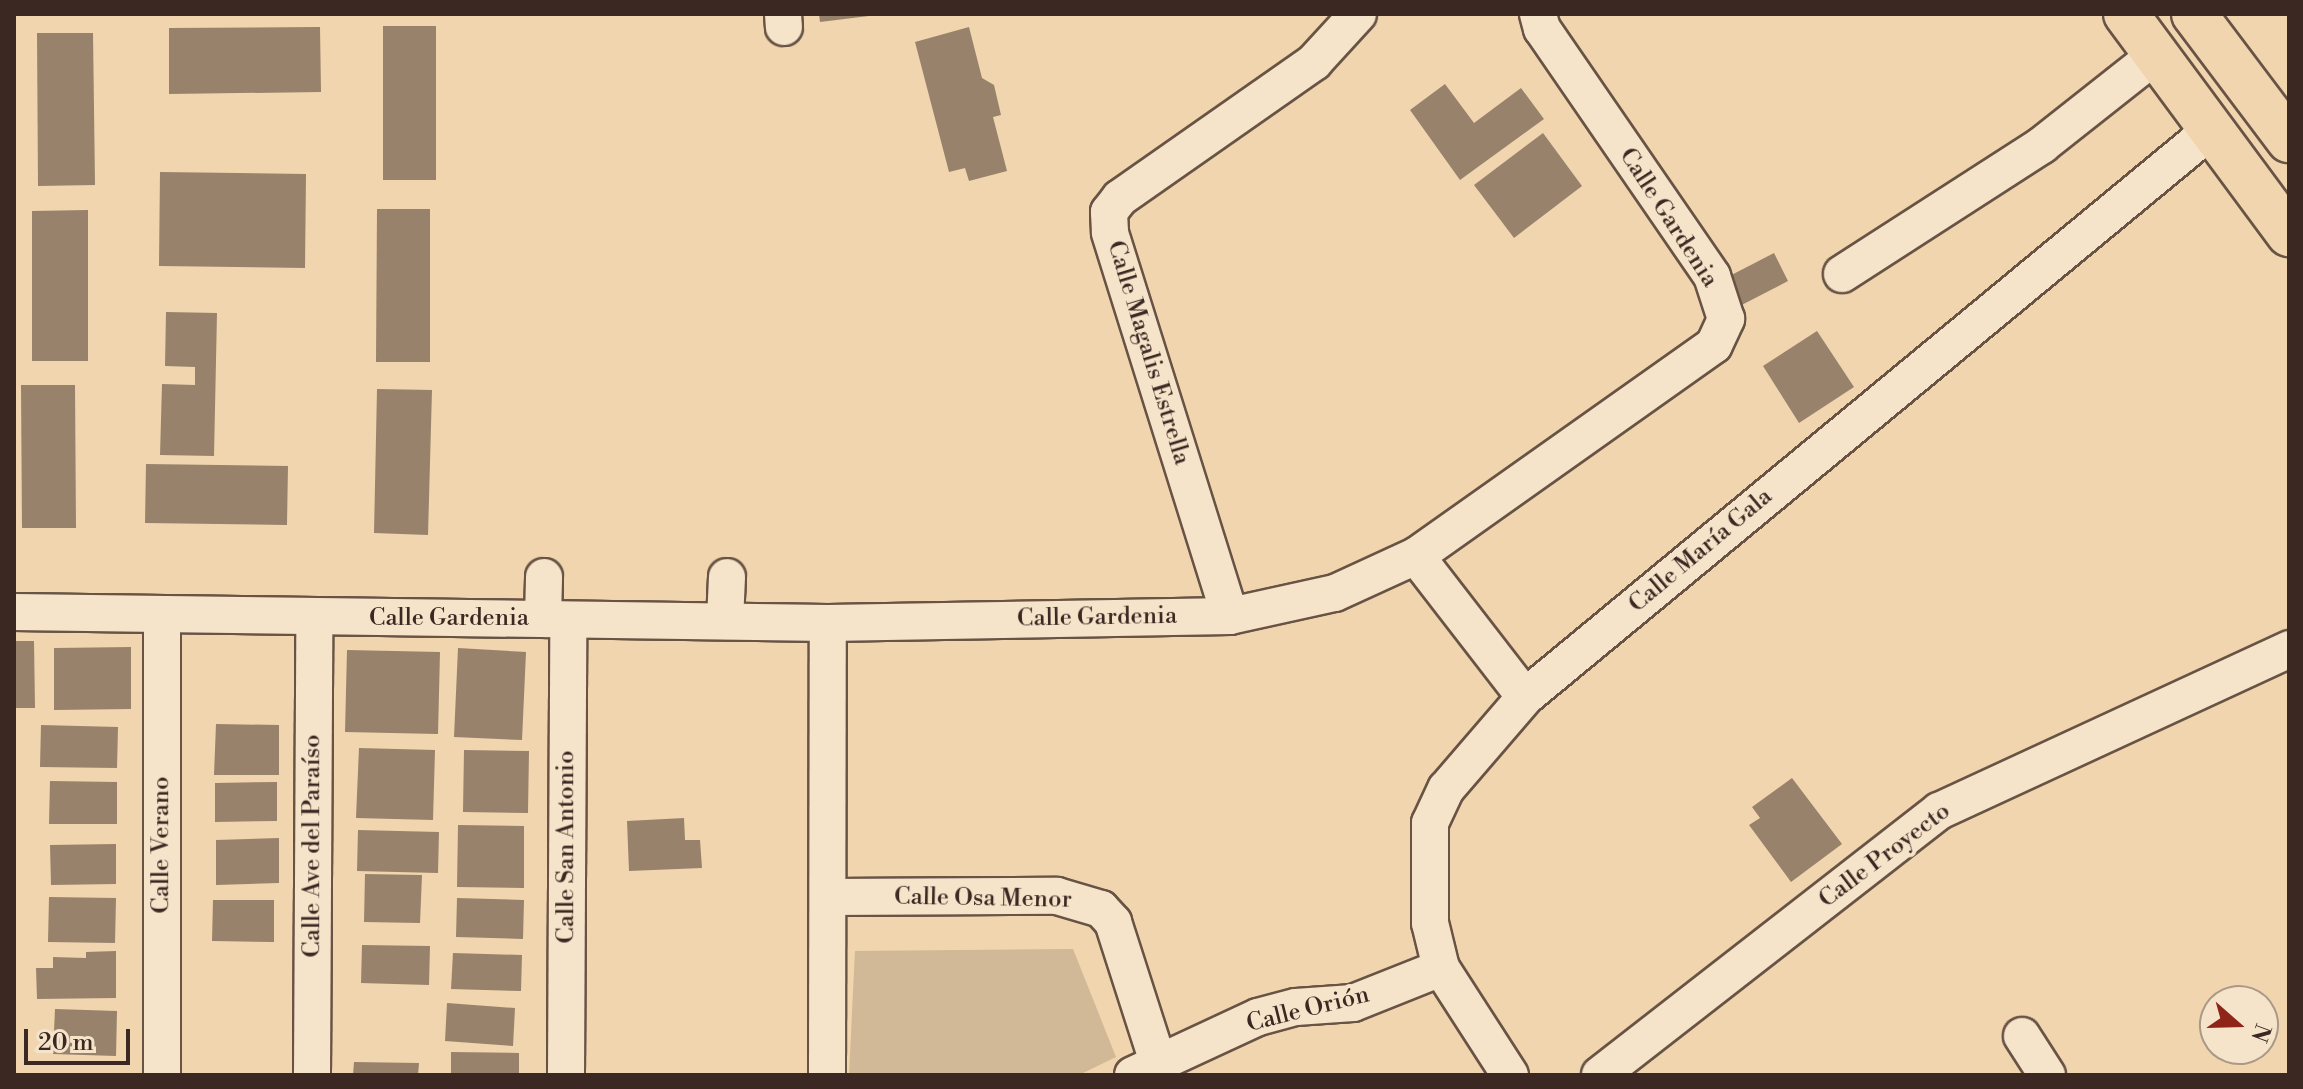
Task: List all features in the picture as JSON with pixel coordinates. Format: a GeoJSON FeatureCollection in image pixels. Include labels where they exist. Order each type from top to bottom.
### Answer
{"type":"FeatureCollection","features":[{"type":"Feature","properties":{"kind":"main road"},"geometry":{"type":"LineString","coordinates":[[2126,14],[2289,234]]}},
{"type":"Feature","properties":{"kind":"main road"},"geometry":{"type":"LineString","coordinates":[[2194,14],[2289,140]]}},
{"type":"Feature","properties":{"kind":"street","name":"Calle Magalis Estrella"},"geometry":{"type":"LineString","coordinates":[[1230,616],[1110,232],[1109,212],[1120,198],[1314,62],[1358,14]]}},
{"type":"Feature","properties":{"kind":"street","name":"Calle Gardenia"},"geometry":{"type":"LineString","coordinates":[[14,612],[828,623],[1230,616],[1335,593],[1416,556],[1714,345],[1726,319],[1712,276],[1542,29],[1538,14]]}},
{"type":"Feature","properties":{"kind":"street"},"geometry":{"type":"LineString","coordinates":[[1842,274],[2042,145],[2156,55]]}},
{"type":"Feature","properties":{"kind":"street","name":"Calle María Gala"},"geometry":{"type":"LineString","coordinates":[[1510,1075],[1441,968],[1430,923],[1430,823],[1446,789],[1525,697],[2211,130]]}},
{"type":"Feature","properties":{"kind":"street"},"geometry":{"type":"LineString","coordinates":[[1416,556],[1525,697]]}},
{"type":"Feature","properties":{"kind":"street","name":"Calle San Antonio"},"geometry":{"type":"LineString","coordinates":[[544,577],[556,620],[566,1075]]}},
{"type":"Feature","properties":{"kind":"street"},"geometry":{"type":"LineString","coordinates":[[725,621],[727,577]]}},
{"type":"Feature","properties":{"kind":"street","name":"Calle Verano"},"geometry":{"type":"LineString","coordinates":[[162,616],[162,1075]]}},
{"type":"Feature","properties":{"kind":"street","name":"Calle Ave del Paraíso"},"geometry":{"type":"LineString","coordinates":[[312,1075],[314,618]]}},
{"type":"Feature","properties":{"kind":"street"},"geometry":{"type":"LineString","coordinates":[[827,1075],[828,623]]}},
{"type":"Feature","properties":{"kind":"street","name":"Calle Proyecto"},"geometry":{"type":"LineString","coordinates":[[1600,1075],[1939,811],[2289,649]]}},
{"type":"Feature","properties":{"kind":"street","name":"Calle Osa Menor"},"geometry":{"type":"LineString","coordinates":[[829,897],[1057,896],[1101,909],[1113,922],[1151,1071]]}},
{"type":"Feature","properties":{"kind":"street","name":"Calle Orión"},"geometry":{"type":"LineString","coordinates":[[1151,1071],[1258,1017],[1296,1007],[1353,1003],[1441,968]]}},
{"type":"Feature","properties":{"kind":"street"},"geometry":{"type":"LineString","coordinates":[[2022,1036],[2047,1075]]}},
{"type":"Feature","properties":{"kind":"shaded area"},"geometry":{"type":"Polygon","coordinates":[[[1073,949],[1116,1057],[1079,1075],[849,1075],[855,951],[1073,949]]]}},
{"type":"Feature","properties":{"kind":"building"},"geometry":{"type":"Polygon","coordinates":[[[819,14],[868,14],[869,16],[820,22],[819,14]]]}},
{"type":"Feature","properties":{"kind":"building"},"geometry":{"type":"Polygon","coordinates":[[[383,26],[436,26],[436,180],[383,180],[383,26]]]}},
{"type":"Feature","properties":{"kind":"building"},"geometry":{"type":"Polygon","coordinates":[[[320,27],[321,92],[169,94],[169,28],[320,27]]]}},
{"type":"Feature","properties":{"kind":"building"},"geometry":{"type":"Polygon","coordinates":[[[969,27],[982,78],[994,85],[1001,115],[993,117],[1007,171],[969,181],[965,168],[949,172],[915,42],[969,27]]]}},
{"type":"Feature","properties":{"kind":"building"},"geometry":{"type":"Polygon","coordinates":[[[37,33],[93,33],[95,185],[38,186],[37,33]]]}},
{"type":"Feature","properties":{"kind":"building"},"geometry":{"type":"Polygon","coordinates":[[[1445,84],[1474,123],[1521,88],[1544,119],[1460,180],[1410,110],[1445,84]]]}},
{"type":"Feature","properties":{"kind":"building"},"geometry":{"type":"Polygon","coordinates":[[[1543,133],[1582,186],[1514,238],[1474,185],[1543,133]]]}},
{"type":"Feature","properties":{"kind":"building"},"geometry":{"type":"Polygon","coordinates":[[[160,172],[306,174],[305,268],[159,266],[160,172]]]}},
{"type":"Feature","properties":{"kind":"building"},"geometry":{"type":"Polygon","coordinates":[[[377,209],[430,209],[430,362],[376,362],[377,209]]]}},
{"type":"Feature","properties":{"kind":"building"},"geometry":{"type":"Polygon","coordinates":[[[88,210],[88,361],[32,361],[32,211],[88,210]]]}},
{"type":"Feature","properties":{"kind":"building"},"geometry":{"type":"Polygon","coordinates":[[[1774,253],[1788,281],[1730,311],[1716,283],[1774,253]]]}},
{"type":"Feature","properties":{"kind":"building"},"geometry":{"type":"Polygon","coordinates":[[[166,312],[217,313],[214,456],[160,455],[162,384],[195,385],[195,367],[165,366],[166,312]]]}},
{"type":"Feature","properties":{"kind":"building"},"geometry":{"type":"Polygon","coordinates":[[[1817,331],[1854,387],[1799,423],[1763,366],[1817,331]]]}},
{"type":"Feature","properties":{"kind":"building"},"geometry":{"type":"Polygon","coordinates":[[[21,385],[75,385],[76,528],[22,528],[21,385]]]}},
{"type":"Feature","properties":{"kind":"building"},"geometry":{"type":"Polygon","coordinates":[[[377,389],[432,390],[428,535],[374,533],[377,389]]]}},
{"type":"Feature","properties":{"kind":"building"},"geometry":{"type":"Polygon","coordinates":[[[146,464],[288,466],[287,525],[145,523],[146,464]]]}},
{"type":"Feature","properties":{"kind":"building"},"geometry":{"type":"Polygon","coordinates":[[[14,641],[34,641],[35,708],[14,708],[14,641]]]}},
{"type":"Feature","properties":{"kind":"building"},"geometry":{"type":"Polygon","coordinates":[[[131,647],[131,709],[54,710],[54,648],[131,647]]]}},
{"type":"Feature","properties":{"kind":"building"},"geometry":{"type":"Polygon","coordinates":[[[458,648],[526,652],[522,740],[454,737],[458,648]]]}},
{"type":"Feature","properties":{"kind":"building"},"geometry":{"type":"Polygon","coordinates":[[[347,650],[440,652],[438,734],[345,732],[347,650]]]}},
{"type":"Feature","properties":{"kind":"building"},"geometry":{"type":"Polygon","coordinates":[[[216,724],[279,725],[279,775],[214,775],[216,724]]]}},
{"type":"Feature","properties":{"kind":"building"},"geometry":{"type":"Polygon","coordinates":[[[41,725],[118,727],[117,768],[40,767],[41,725]]]}},
{"type":"Feature","properties":{"kind":"building"},"geometry":{"type":"Polygon","coordinates":[[[359,748],[435,750],[433,820],[356,818],[359,748]]]}},
{"type":"Feature","properties":{"kind":"building"},"geometry":{"type":"Polygon","coordinates":[[[464,750],[529,751],[528,813],[463,812],[464,750]]]}},
{"type":"Feature","properties":{"kind":"building"},"geometry":{"type":"Polygon","coordinates":[[[1792,778],[1842,844],[1791,882],[1749,825],[1760,818],[1752,807],[1792,778]]]}},
{"type":"Feature","properties":{"kind":"building"},"geometry":{"type":"Polygon","coordinates":[[[50,781],[117,782],[117,824],[49,824],[50,781]]]}},
{"type":"Feature","properties":{"kind":"building"},"geometry":{"type":"Polygon","coordinates":[[[277,782],[277,821],[215,822],[215,783],[277,782]]]}},
{"type":"Feature","properties":{"kind":"building"},"geometry":{"type":"Polygon","coordinates":[[[684,818],[685,840],[700,840],[702,868],[629,871],[627,821],[684,818]]]}},
{"type":"Feature","properties":{"kind":"building"},"geometry":{"type":"Polygon","coordinates":[[[458,825],[524,826],[524,888],[457,887],[458,825]]]}},
{"type":"Feature","properties":{"kind":"building"},"geometry":{"type":"Polygon","coordinates":[[[358,830],[439,832],[438,873],[357,871],[358,830]]]}},
{"type":"Feature","properties":{"kind":"building"},"geometry":{"type":"Polygon","coordinates":[[[279,838],[279,883],[216,885],[216,840],[279,838]]]}},
{"type":"Feature","properties":{"kind":"building"},"geometry":{"type":"Polygon","coordinates":[[[116,844],[116,884],[51,885],[50,845],[116,844]]]}},
{"type":"Feature","properties":{"kind":"building"},"geometry":{"type":"Polygon","coordinates":[[[365,874],[422,875],[420,923],[364,922],[365,874]]]}},
{"type":"Feature","properties":{"kind":"building"},"geometry":{"type":"Polygon","coordinates":[[[49,897],[116,898],[115,943],[48,942],[49,897]]]}},
{"type":"Feature","properties":{"kind":"building"},"geometry":{"type":"Polygon","coordinates":[[[457,898],[524,900],[523,939],[456,937],[457,898]]]}},
{"type":"Feature","properties":{"kind":"building"},"geometry":{"type":"Polygon","coordinates":[[[213,900],[274,900],[274,942],[212,941],[213,900]]]}},
{"type":"Feature","properties":{"kind":"building"},"geometry":{"type":"Polygon","coordinates":[[[362,945],[430,946],[429,985],[361,983],[362,945]]]}},
{"type":"Feature","properties":{"kind":"building"},"geometry":{"type":"Polygon","coordinates":[[[116,951],[116,998],[37,999],[36,968],[53,968],[53,957],[86,958],[86,952],[116,951]]]}},
{"type":"Feature","properties":{"kind":"building"},"geometry":{"type":"Polygon","coordinates":[[[453,953],[522,955],[521,991],[451,989],[453,953]]]}},
{"type":"Feature","properties":{"kind":"building"},"geometry":{"type":"Polygon","coordinates":[[[447,1003],[515,1008],[513,1046],[445,1041],[447,1003]]]}},
{"type":"Feature","properties":{"kind":"building"},"geometry":{"type":"Polygon","coordinates":[[[55,1009],[117,1011],[116,1056],[53,1054],[55,1009]]]}},
{"type":"Feature","properties":{"kind":"building"},"geometry":{"type":"Polygon","coordinates":[[[451,1052],[519,1053],[519,1075],[451,1075],[451,1052]]]}},
{"type":"Feature","properties":{"kind":"building"},"geometry":{"type":"Polygon","coordinates":[[[354,1062],[419,1063],[418,1075],[353,1075],[354,1062]]]}}]}
